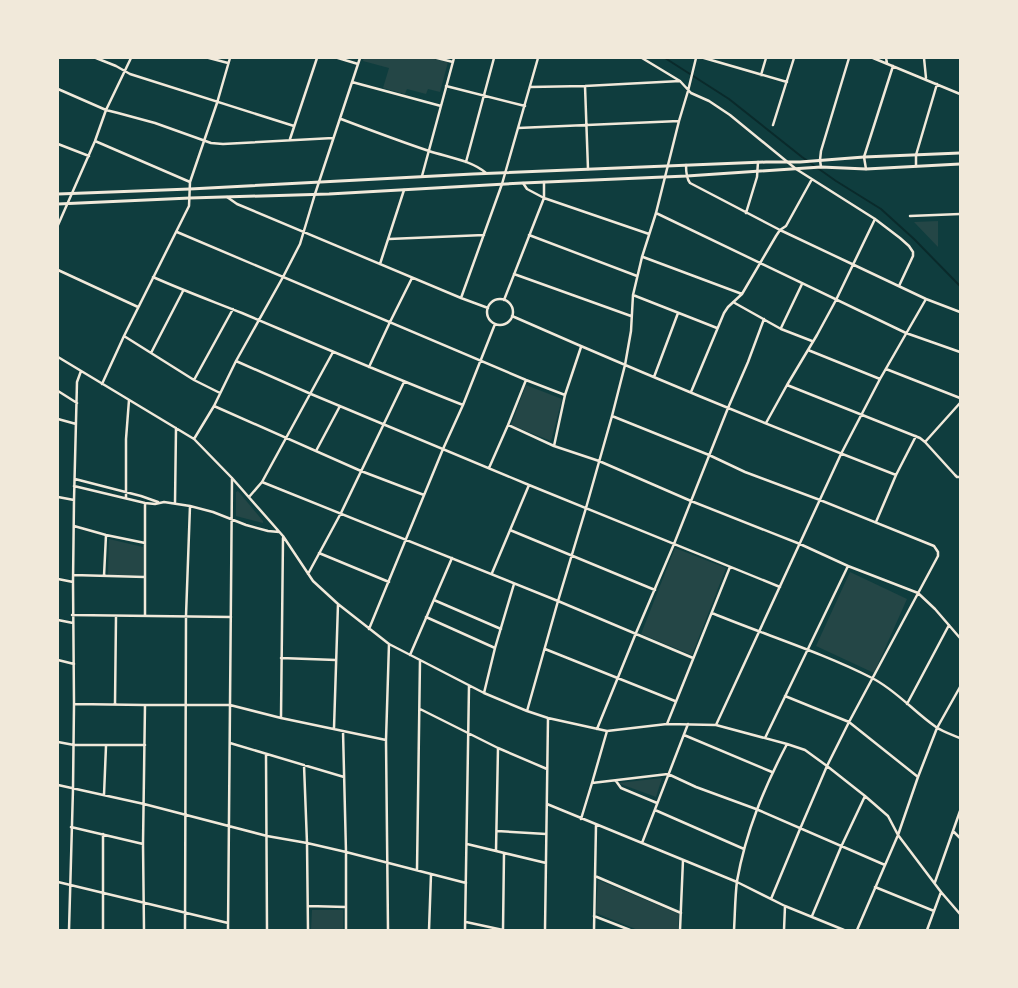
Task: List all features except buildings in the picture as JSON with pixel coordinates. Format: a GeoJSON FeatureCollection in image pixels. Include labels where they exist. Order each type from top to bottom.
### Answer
{"type":"FeatureCollection","features":[{"type":"Feature","properties":{"kind":"street"},"geometry":{"type":"LineString","coordinates":[[96,58],[130,74],[294,126]]}},
{"type":"Feature","properties":{"kind":"street"},"geometry":{"type":"LineString","coordinates":[[58,225],[95,141],[106,110],[131,58]]}},
{"type":"Feature","properties":{"kind":"street"},"geometry":{"type":"LineString","coordinates":[[209,58],[228,63]]}},
{"type":"Feature","properties":{"kind":"street"},"geometry":{"type":"LineString","coordinates":[[102,384],[189,206],[190,182],[230,58]]}},
{"type":"Feature","properties":{"kind":"street"},"geometry":{"type":"LineString","coordinates":[[290,139],[317,58]]}},
{"type":"Feature","properties":{"kind":"street"},"geometry":{"type":"LineString","coordinates":[[338,58],[358,64]]}},
{"type":"Feature","properties":{"kind":"street"},"geometry":{"type":"LineString","coordinates":[[194,439],[214,406],[236,361],[300,244],[360,58]]}},
{"type":"Feature","properties":{"kind":"street"},"geometry":{"type":"LineString","coordinates":[[437,58],[453,62]]}},
{"type":"Feature","properties":{"kind":"street"},"geometry":{"type":"LineString","coordinates":[[422,176],[454,58]]}},
{"type":"Feature","properties":{"kind":"street"},"geometry":{"type":"LineString","coordinates":[[466,162],[494,58]]}},
{"type":"Feature","properties":{"kind":"street"},"geometry":{"type":"LineString","coordinates":[[461,298],[506,172],[538,58]]}},
{"type":"Feature","properties":{"kind":"street"},"geometry":{"type":"LineString","coordinates":[[642,58],[680,81],[688,92],[709,101],[730,115],[796,169],[875,219],[900,238],[913,252],[913,256],[899,286]]}},
{"type":"Feature","properties":{"kind":"street"},"geometry":{"type":"LineString","coordinates":[[528,711],[612,416],[625,365],[637,276],[656,214],[696,58]]}},
{"type":"Feature","properties":{"kind":"street"},"geometry":{"type":"LineString","coordinates":[[704,58],[787,82]]}},
{"type":"Feature","properties":{"kind":"street"},"geometry":{"type":"LineString","coordinates":[[761,75],[766,58]]}},
{"type":"Feature","properties":{"kind":"street"},"geometry":{"type":"LineString","coordinates":[[773,126],[794,58]]}},
{"type":"Feature","properties":{"kind":"street"},"geometry":{"type":"LineString","coordinates":[[821,167],[820,160],[824,140],[849,58]]}},
{"type":"Feature","properties":{"kind":"street"},"geometry":{"type":"LineString","coordinates":[[873,58],[960,94]]}},
{"type":"Feature","properties":{"kind":"street"},"geometry":{"type":"LineString","coordinates":[[886,58],[887,63]]}},
{"type":"Feature","properties":{"kind":"street"},"geometry":{"type":"LineString","coordinates":[[924,58],[926,79]]}},
{"type":"Feature","properties":{"kind":"street"},"geometry":{"type":"LineString","coordinates":[[866,169],[864,157],[893,66]]}},
{"type":"Feature","properties":{"kind":"street"},"geometry":{"type":"LineString","coordinates":[[530,87],[680,81]]}},
{"type":"Feature","properties":{"kind":"street"},"geometry":{"type":"LineString","coordinates":[[352,82],[441,106]]}},
{"type":"Feature","properties":{"kind":"street"},"geometry":{"type":"LineString","coordinates":[[916,166],[916,155],[937,84]]}},
{"type":"Feature","properties":{"kind":"street"},"geometry":{"type":"LineString","coordinates":[[446,86],[524,106]]}},
{"type":"Feature","properties":{"kind":"street"},"geometry":{"type":"LineString","coordinates":[[585,86],[588,169]]}},
{"type":"Feature","properties":{"kind":"street"},"geometry":{"type":"LineString","coordinates":[[58,89],[106,110],[118,112],[211,142],[223,144],[333,138]]}},
{"type":"Feature","properties":{"kind":"street"},"geometry":{"type":"LineString","coordinates":[[340,119],[429,151],[466,162],[486,173]]}},
{"type":"Feature","properties":{"kind":"street"},"geometry":{"type":"LineString","coordinates":[[518,128],[679,121]]}},
{"type":"Feature","properties":{"kind":"street"},"geometry":{"type":"LineString","coordinates":[[95,141],[190,182]]}},
{"type":"Feature","properties":{"kind":"street"},"geometry":{"type":"LineString","coordinates":[[58,144],[88,156]]}},
{"type":"Feature","properties":{"kind":"street"},"geometry":{"type":"LineString","coordinates":[[58,194],[506,172],[800,162],[960,153]]}},
{"type":"Feature","properties":{"kind":"street"},"geometry":{"type":"LineString","coordinates":[[746,213],[756,182],[758,162]]}},
{"type":"Feature","properties":{"kind":"street"},"geometry":{"type":"LineString","coordinates":[[58,204],[404,190],[523,182],[687,176],[821,167],[866,169],[960,164]]}},
{"type":"Feature","properties":{"kind":"street"},"geometry":{"type":"LineString","coordinates":[[686,165],[688,181],[690,183],[780,230],[926,299],[960,312]]}},
{"type":"Feature","properties":{"kind":"street"},"geometry":{"type":"LineString","coordinates":[[691,392],[724,313],[742,294],[780,230],[786,226],[812,179]]}},
{"type":"Feature","properties":{"kind":"street"},"geometry":{"type":"LineString","coordinates":[[523,182],[527,189],[544,198],[650,234]]}},
{"type":"Feature","properties":{"kind":"street"},"geometry":{"type":"LineString","coordinates":[[504,300],[544,198],[544,182]]}},
{"type":"Feature","properties":{"kind":"street"},"geometry":{"type":"LineString","coordinates":[[380,264],[404,190]]}},
{"type":"Feature","properties":{"kind":"street"},"geometry":{"type":"LineString","coordinates":[[227,197],[237,204],[304,233],[488,308]]}},
{"type":"Feature","properties":{"kind":"street"},"geometry":{"type":"LineString","coordinates":[[656,214],[906,333],[960,352]]}},
{"type":"Feature","properties":{"kind":"street"},"geometry":{"type":"LineString","coordinates":[[910,216],[960,214]]}},
{"type":"Feature","properties":{"kind":"street"},"geometry":{"type":"LineString","coordinates":[[766,424],[786,385],[836,300],[875,219]]}},
{"type":"Feature","properties":{"kind":"street"},"geometry":{"type":"LineString","coordinates":[[177,232],[526,380],[566,395]]}},
{"type":"Feature","properties":{"kind":"street"},"geometry":{"type":"LineString","coordinates":[[389,239],[484,235]]}},
{"type":"Feature","properties":{"kind":"street"},"geometry":{"type":"LineString","coordinates":[[529,235],[637,276]]}},
{"type":"Feature","properties":{"kind":"street"},"geometry":{"type":"LineString","coordinates":[[642,257],[742,294]]}},
{"type":"Feature","properties":{"kind":"street"},"geometry":{"type":"LineString","coordinates":[[58,270],[138,307]]}},
{"type":"Feature","properties":{"kind":"street"},"geometry":{"type":"LineString","coordinates":[[514,274],[631,316]]}},
{"type":"Feature","properties":{"kind":"street"},"geometry":{"type":"LineString","coordinates":[[154,277],[183,291],[233,309],[404,382],[463,405]]}},
{"type":"Feature","properties":{"kind":"street"},"geometry":{"type":"LineString","coordinates":[[369,367],[412,278]]}},
{"type":"Feature","properties":{"kind":"street"},"geometry":{"type":"LineString","coordinates":[[781,328],[802,284]]}},
{"type":"Feature","properties":{"kind":"street"},"geometry":{"type":"LineString","coordinates":[[151,353],[183,291]]}},
{"type":"Feature","properties":{"kind":"street"},"geometry":{"type":"LineString","coordinates":[[633,295],[717,328]]}},
{"type":"Feature","properties":{"kind":"street"},"geometry":{"type":"LineString","coordinates":[[716,725],[841,454],[861,414],[926,299]]}},
{"type":"Feature","properties":{"kind":"street"},"geometry":{"type":"LineString","coordinates":[[496,300],[504,300],[510,305],[512,316],[503,325],[495,324],[487,316],[488,308],[496,300]]}},
{"type":"Feature","properties":{"kind":"street"},"geometry":{"type":"LineString","coordinates":[[733,302],[781,328],[812,341]]}},
{"type":"Feature","properties":{"kind":"street"},"geometry":{"type":"LineString","coordinates":[[194,380],[233,309]]}},
{"type":"Feature","properties":{"kind":"street"},"geometry":{"type":"LineString","coordinates":[[654,377],[679,313]]}},
{"type":"Feature","properties":{"kind":"street"},"geometry":{"type":"LineString","coordinates":[[512,316],[766,424],[896,475]]}},
{"type":"Feature","properties":{"kind":"street"},"geometry":{"type":"LineString","coordinates":[[597,729],[674,544],[764,319]]}},
{"type":"Feature","properties":{"kind":"street"},"geometry":{"type":"LineString","coordinates":[[369,629],[495,324]]}},
{"type":"Feature","properties":{"kind":"street"},"geometry":{"type":"LineString","coordinates":[[124,336],[194,380],[220,393]]}},
{"type":"Feature","properties":{"kind":"street"},"geometry":{"type":"LineString","coordinates":[[554,446],[566,395],[581,346]]}},
{"type":"Feature","properties":{"kind":"street"},"geometry":{"type":"LineString","coordinates":[[808,350],[880,380]]}},
{"type":"Feature","properties":{"kind":"street"},"geometry":{"type":"LineString","coordinates":[[249,497],[262,482],[333,352]]}},
{"type":"Feature","properties":{"kind":"street"},"geometry":{"type":"LineString","coordinates":[[58,357],[194,439],[232,478],[283,536],[313,581],[338,604],[389,644],[484,693],[548,718],[607,732],[666,724],[716,725],[805,750],[888,816],[898,835],[960,914]]}},
{"type":"Feature","properties":{"kind":"street"},"geometry":{"type":"LineString","coordinates":[[236,361],[529,485],[780,588]]}},
{"type":"Feature","properties":{"kind":"street"},"geometry":{"type":"LineString","coordinates":[[886,369],[960,398]]}},
{"type":"Feature","properties":{"kind":"street"},"geometry":{"type":"LineString","coordinates":[[69,930],[74,745],[72,615],[74,479],[77,382],[81,371]]}},
{"type":"Feature","properties":{"kind":"street"},"geometry":{"type":"LineString","coordinates":[[489,468],[526,380]]}},
{"type":"Feature","properties":{"kind":"street"},"geometry":{"type":"LineString","coordinates":[[308,574],[341,513],[404,382]]}},
{"type":"Feature","properties":{"kind":"street"},"geometry":{"type":"LineString","coordinates":[[786,385],[916,436],[925,442],[955,475],[960,477]]}},
{"type":"Feature","properties":{"kind":"street"},"geometry":{"type":"LineString","coordinates":[[58,391],[77,402]]}},
{"type":"Feature","properties":{"kind":"street"},"geometry":{"type":"LineString","coordinates":[[126,498],[128,400]]}},
{"type":"Feature","properties":{"kind":"street"},"geometry":{"type":"LineString","coordinates":[[925,442],[960,403]]}},
{"type":"Feature","properties":{"kind":"street"},"geometry":{"type":"LineString","coordinates":[[214,406],[361,471],[424,495]]}},
{"type":"Feature","properties":{"kind":"street"},"geometry":{"type":"LineString","coordinates":[[316,451],[340,406]]}},
{"type":"Feature","properties":{"kind":"street"},"geometry":{"type":"LineString","coordinates":[[612,416],[746,472],[934,546],[938,552],[938,556],[827,766],[771,899]]}},
{"type":"Feature","properties":{"kind":"street"},"geometry":{"type":"LineString","coordinates":[[58,419],[76,424]]}},
{"type":"Feature","properties":{"kind":"street"},"geometry":{"type":"LineString","coordinates":[[508,426],[554,446],[599,461],[691,501],[800,544],[848,566],[918,593],[960,638]]}},
{"type":"Feature","properties":{"kind":"street"},"geometry":{"type":"LineString","coordinates":[[175,503],[176,428]]}},
{"type":"Feature","properties":{"kind":"street"},"geometry":{"type":"LineString","coordinates":[[876,522],[896,475],[916,436]]}},
{"type":"Feature","properties":{"kind":"street"},"geometry":{"type":"LineString","coordinates":[[228,930],[232,478]]}},
{"type":"Feature","properties":{"kind":"street"},"geometry":{"type":"LineString","coordinates":[[74,479],[160,503]]}},
{"type":"Feature","properties":{"kind":"street"},"geometry":{"type":"LineString","coordinates":[[262,482],[492,574],[693,658]]}},
{"type":"Feature","properties":{"kind":"street"},"geometry":{"type":"LineString","coordinates":[[492,574],[529,485]]}},
{"type":"Feature","properties":{"kind":"street"},"geometry":{"type":"LineString","coordinates":[[74,486],[145,503],[175,503],[190,506],[246,525],[279,532]]}},
{"type":"Feature","properties":{"kind":"street"},"geometry":{"type":"LineString","coordinates":[[58,497],[74,500]]}},
{"type":"Feature","properties":{"kind":"street"},"geometry":{"type":"LineString","coordinates":[[145,503],[145,616]]}},
{"type":"Feature","properties":{"kind":"street"},"geometry":{"type":"LineString","coordinates":[[185,930],[186,616],[190,506]]}},
{"type":"Feature","properties":{"kind":"street"},"geometry":{"type":"LineString","coordinates":[[74,526],[145,543]]}},
{"type":"Feature","properties":{"kind":"street"},"geometry":{"type":"LineString","coordinates":[[510,530],[655,590]]}},
{"type":"Feature","properties":{"kind":"street"},"geometry":{"type":"LineString","coordinates":[[104,576],[106,535]]}},
{"type":"Feature","properties":{"kind":"street"},"geometry":{"type":"LineString","coordinates":[[280,718],[283,536]]}},
{"type":"Feature","properties":{"kind":"street"},"geometry":{"type":"LineString","coordinates":[[319,553],[389,582]]}},
{"type":"Feature","properties":{"kind":"street"},"geometry":{"type":"LineString","coordinates":[[410,655],[452,558]]}},
{"type":"Feature","properties":{"kind":"street"},"geometry":{"type":"LineString","coordinates":[[765,738],[848,566]]}},
{"type":"Feature","properties":{"kind":"street"},"geometry":{"type":"LineString","coordinates":[[666,724],[730,567]]}},
{"type":"Feature","properties":{"kind":"street"},"geometry":{"type":"LineString","coordinates":[[73,576],[145,577]]}},
{"type":"Feature","properties":{"kind":"street"},"geometry":{"type":"LineString","coordinates":[[58,579],[73,582]]}},
{"type":"Feature","properties":{"kind":"street"},"geometry":{"type":"LineString","coordinates":[[484,693],[514,584]]}},
{"type":"Feature","properties":{"kind":"street"},"geometry":{"type":"LineString","coordinates":[[434,600],[501,629]]}},
{"type":"Feature","properties":{"kind":"street"},"geometry":{"type":"LineString","coordinates":[[334,728],[338,604]]}},
{"type":"Feature","properties":{"kind":"street"},"geometry":{"type":"LineString","coordinates":[[712,614],[808,650],[873,678],[891,689],[937,728],[960,738]]}},
{"type":"Feature","properties":{"kind":"street"},"geometry":{"type":"LineString","coordinates":[[72,615],[231,617]]}},
{"type":"Feature","properties":{"kind":"street"},"geometry":{"type":"LineString","coordinates":[[115,704],[116,616]]}},
{"type":"Feature","properties":{"kind":"street"},"geometry":{"type":"LineString","coordinates":[[426,617],[495,648]]}},
{"type":"Feature","properties":{"kind":"street"},"geometry":{"type":"LineString","coordinates":[[58,620],[73,623]]}},
{"type":"Feature","properties":{"kind":"street"},"geometry":{"type":"LineString","coordinates":[[907,704],[949,625]]}},
{"type":"Feature","properties":{"kind":"street"},"geometry":{"type":"LineString","coordinates":[[388,930],[386,740],[389,644]]}},
{"type":"Feature","properties":{"kind":"street"},"geometry":{"type":"LineString","coordinates":[[545,649],[675,701]]}},
{"type":"Feature","properties":{"kind":"street"},"geometry":{"type":"LineString","coordinates":[[281,658],[336,660]]}},
{"type":"Feature","properties":{"kind":"street"},"geometry":{"type":"LineString","coordinates":[[58,660],[74,664]]}},
{"type":"Feature","properties":{"kind":"street"},"geometry":{"type":"LineString","coordinates":[[417,870],[420,660]]}},
{"type":"Feature","properties":{"kind":"street"},"geometry":{"type":"LineString","coordinates":[[465,930],[469,686]]}},
{"type":"Feature","properties":{"kind":"street"},"geometry":{"type":"LineString","coordinates":[[857,930],[898,835],[937,728],[960,687]]}},
{"type":"Feature","properties":{"kind":"street"},"geometry":{"type":"LineString","coordinates":[[785,696],[849,722],[918,777]]}},
{"type":"Feature","properties":{"kind":"street"},"geometry":{"type":"LineString","coordinates":[[74,704],[230,705],[280,718],[386,740]]}},
{"type":"Feature","properties":{"kind":"street"},"geometry":{"type":"LineString","coordinates":[[144,930],[145,705]]}},
{"type":"Feature","properties":{"kind":"street"},"geometry":{"type":"LineString","coordinates":[[420,709],[498,748],[547,769]]}},
{"type":"Feature","properties":{"kind":"street"},"geometry":{"type":"LineString","coordinates":[[545,930],[548,718]]}},
{"type":"Feature","properties":{"kind":"street"},"geometry":{"type":"LineString","coordinates":[[642,842],[688,724]]}},
{"type":"Feature","properties":{"kind":"street"},"geometry":{"type":"LineString","coordinates":[[343,730],[346,930]]}},
{"type":"Feature","properties":{"kind":"street"},"geometry":{"type":"LineString","coordinates":[[581,819],[607,732]]}},
{"type":"Feature","properties":{"kind":"street"},"geometry":{"type":"LineString","coordinates":[[684,736],[772,772]]}},
{"type":"Feature","properties":{"kind":"street"},"geometry":{"type":"LineString","coordinates":[[58,742],[74,745],[145,746]]}},
{"type":"Feature","properties":{"kind":"street"},"geometry":{"type":"LineString","coordinates":[[230,743],[344,777]]}},
{"type":"Feature","properties":{"kind":"street"},"geometry":{"type":"LineString","coordinates":[[734,930],[737,882],[744,849],[756,809],[787,744]]}},
{"type":"Feature","properties":{"kind":"street"},"geometry":{"type":"LineString","coordinates":[[104,795],[106,746]]}},
{"type":"Feature","properties":{"kind":"street"},"geometry":{"type":"LineString","coordinates":[[496,851],[498,748]]}},
{"type":"Feature","properties":{"kind":"street"},"geometry":{"type":"LineString","coordinates":[[266,754],[267,930]]}},
{"type":"Feature","properties":{"kind":"street"},"geometry":{"type":"LineString","coordinates":[[304,765],[308,843],[308,930]]}},
{"type":"Feature","properties":{"kind":"street"},"geometry":{"type":"LineString","coordinates":[[592,783],[668,774],[696,787],[756,809],[885,865]]}},
{"type":"Feature","properties":{"kind":"street"},"geometry":{"type":"LineString","coordinates":[[616,781],[621,788],[657,803]]}},
{"type":"Feature","properties":{"kind":"street"},"geometry":{"type":"LineString","coordinates":[[58,785],[186,814],[267,836],[308,843],[388,862],[466,883]]}},
{"type":"Feature","properties":{"kind":"street"},"geometry":{"type":"LineString","coordinates":[[812,916],[865,796]]}},
{"type":"Feature","properties":{"kind":"street"},"geometry":{"type":"LineString","coordinates":[[547,804],[737,882],[785,906],[844,930]]}},
{"type":"Feature","properties":{"kind":"street"},"geometry":{"type":"LineString","coordinates":[[655,810],[744,849]]}},
{"type":"Feature","properties":{"kind":"street"},"geometry":{"type":"LineString","coordinates":[[934,882],[960,810]]}},
{"type":"Feature","properties":{"kind":"street"},"geometry":{"type":"LineString","coordinates":[[594,930],[596,825]]}},
{"type":"Feature","properties":{"kind":"street"},"geometry":{"type":"LineString","coordinates":[[71,827],[143,844]]}},
{"type":"Feature","properties":{"kind":"street"},"geometry":{"type":"LineString","coordinates":[[497,831],[546,834]]}},
{"type":"Feature","properties":{"kind":"street"},"geometry":{"type":"LineString","coordinates":[[953,831],[960,838]]}},
{"type":"Feature","properties":{"kind":"street"},"geometry":{"type":"LineString","coordinates":[[103,834],[103,930]]}},
{"type":"Feature","properties":{"kind":"street"},"geometry":{"type":"LineString","coordinates":[[467,844],[546,863]]}},
{"type":"Feature","properties":{"kind":"street"},"geometry":{"type":"LineString","coordinates":[[466,922],[503,930],[504,853]]}},
{"type":"Feature","properties":{"kind":"street"},"geometry":{"type":"LineString","coordinates":[[680,930],[683,860]]}},
{"type":"Feature","properties":{"kind":"street"},"geometry":{"type":"LineString","coordinates":[[429,930],[431,874]]}},
{"type":"Feature","properties":{"kind":"street"},"geometry":{"type":"LineString","coordinates":[[595,876],[681,913]]}},
{"type":"Feature","properties":{"kind":"street"},"geometry":{"type":"LineString","coordinates":[[58,882],[228,923]]}},
{"type":"Feature","properties":{"kind":"street"},"geometry":{"type":"LineString","coordinates":[[875,887],[934,911]]}},
{"type":"Feature","properties":{"kind":"street"},"geometry":{"type":"LineString","coordinates":[[927,930],[941,892]]}},
{"type":"Feature","properties":{"kind":"street"},"geometry":{"type":"LineString","coordinates":[[308,906],[346,907]]}},
{"type":"Feature","properties":{"kind":"street"},"geometry":{"type":"LineString","coordinates":[[784,930],[785,906]]}},
{"type":"Feature","properties":{"kind":"street"},"geometry":{"type":"LineString","coordinates":[[594,916],[630,930]]}},
{"type":"Feature","properties":{"kind":"shaded area"},"geometry":{"type":"Polygon","coordinates":[[[364,58],[430,58],[448,62],[440,92],[428,89],[426,94],[407,89],[405,94],[383,88],[389,68],[363,61],[364,58]]]}},
{"type":"Feature","properties":{"kind":"shaded area"},"geometry":{"type":"Polygon","coordinates":[[[938,221],[938,247],[914,222],[938,221]]]}},
{"type":"Feature","properties":{"kind":"shaded area"},"geometry":{"type":"Polygon","coordinates":[[[526,385],[562,399],[551,441],[511,425],[526,385]]]}},
{"type":"Feature","properties":{"kind":"shaded area"},"geometry":{"type":"Polygon","coordinates":[[[238,491],[263,523],[236,516],[236,492],[238,491]]]}},
{"type":"Feature","properties":{"kind":"shaded area"},"geometry":{"type":"Polygon","coordinates":[[[109,539],[143,547],[143,575],[108,575],[109,539]]]}},
{"type":"Feature","properties":{"kind":"shaded area"},"geometry":{"type":"Polygon","coordinates":[[[675,548],[726,568],[692,655],[641,634],[675,548]]]}},
{"type":"Feature","properties":{"kind":"shaded area"},"geometry":{"type":"Polygon","coordinates":[[[850,572],[907,599],[874,673],[816,646],[850,572]]]}},
{"type":"Feature","properties":{"kind":"shaded area"},"geometry":{"type":"Polygon","coordinates":[[[662,778],[656,797],[618,783],[662,778]]]}},
{"type":"Feature","properties":{"kind":"shaded area"},"geometry":{"type":"Polygon","coordinates":[[[598,880],[679,914],[678,930],[638,930],[596,913],[598,880]]]}},
{"type":"Feature","properties":{"kind":"shaded area"},"geometry":{"type":"Polygon","coordinates":[[[312,910],[343,910],[343,930],[311,930],[312,910]]]}},
{"type":"Feature","properties":{"kind":"waterway"},"geometry":{"type":"LineString","coordinates":[[665,58],[729,99],[802,157],[881,209],[914,239],[960,286]]}}]}
